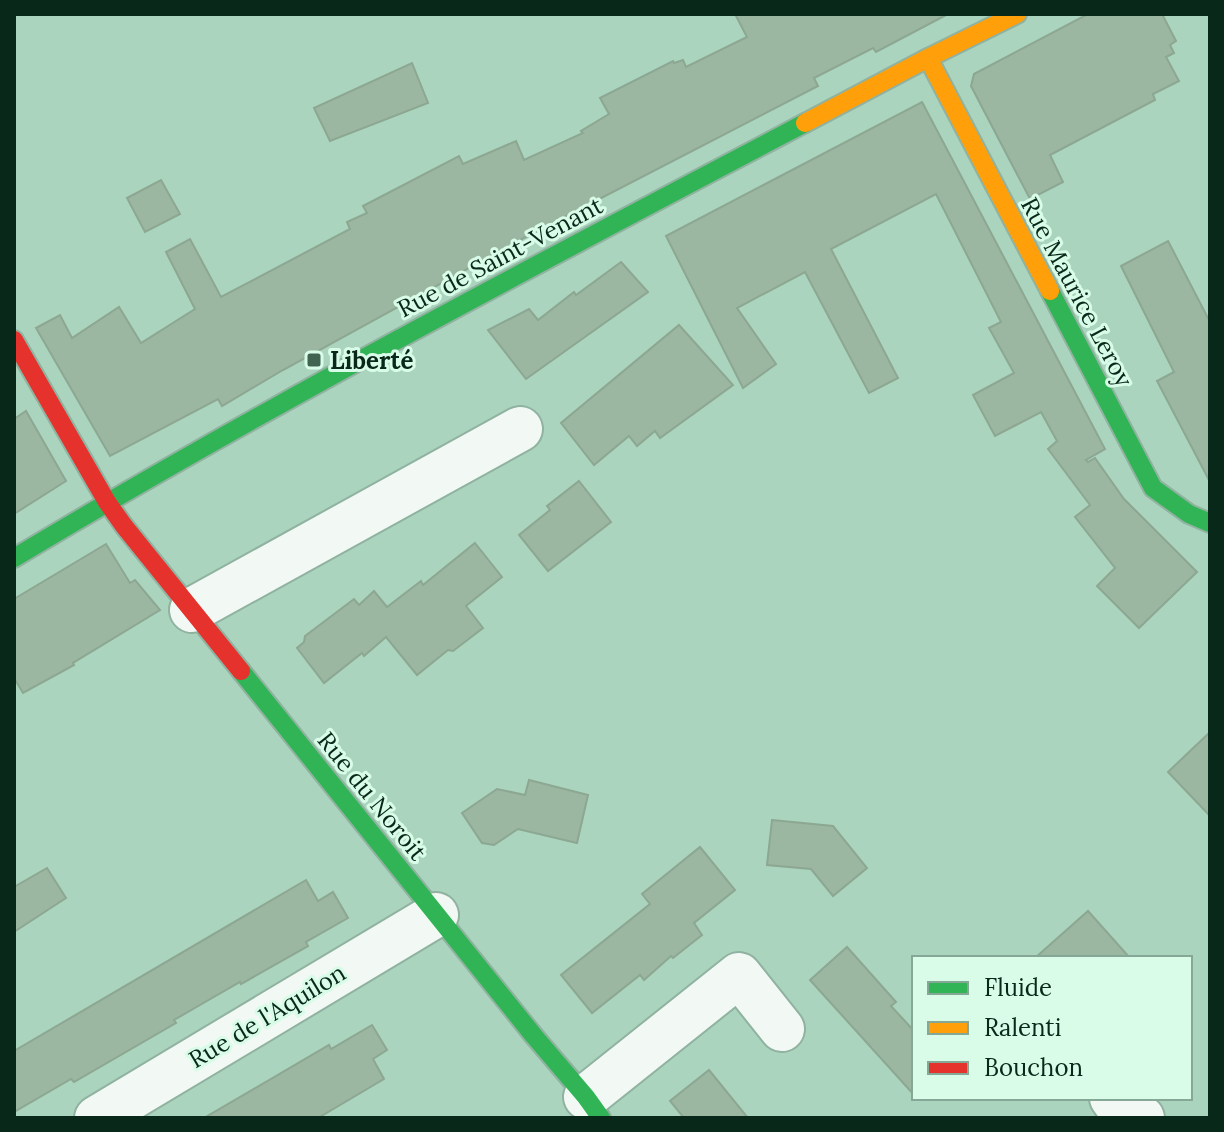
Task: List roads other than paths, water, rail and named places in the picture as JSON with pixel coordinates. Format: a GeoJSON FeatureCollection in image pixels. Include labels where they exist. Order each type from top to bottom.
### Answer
{"type":"FeatureCollection","features":[{"type":"Feature","properties":{"kind":"street","name":"Rue de Saint-Venant"},"geometry":{"type":"LineString","coordinates":[[14,558],[107,502],[501,283],[1017,14]]}},
{"type":"Feature","properties":{"kind":"street","name":"Rue Maurice Leroy"},"geometry":{"type":"LineString","coordinates":[[928,58],[1153,488],[1189,514],[1210,523]]}},
{"type":"Feature","properties":{"kind":"street","name":"Rue du Noroit"},"geometry":{"type":"LineString","coordinates":[[14,340],[107,502],[593,1107]]}},
{"type":"Feature","properties":{"kind":"street"},"geometry":{"type":"LineString","coordinates":[[192,610],[520,429]]}},
{"type":"Feature","properties":{"kind":"street","name":"Rue de l'Aquilon"},"geometry":{"type":"LineString","coordinates":[[97,1118],[436,915]]}},
{"type":"Feature","properties":{"kind":"street"},"geometry":{"type":"LineString","coordinates":[[593,1107],[739,975],[782,1029]]}},
{"type":"Feature","properties":{"kind":"street"},"geometry":{"type":"LineString","coordinates":[[1113,1100],[1142,1118]]}},
{"type":"Feature","properties":{"kind":"place","name":"Liberté"},"geometry":{"type":"Point","coordinates":[314,360]}}]}
